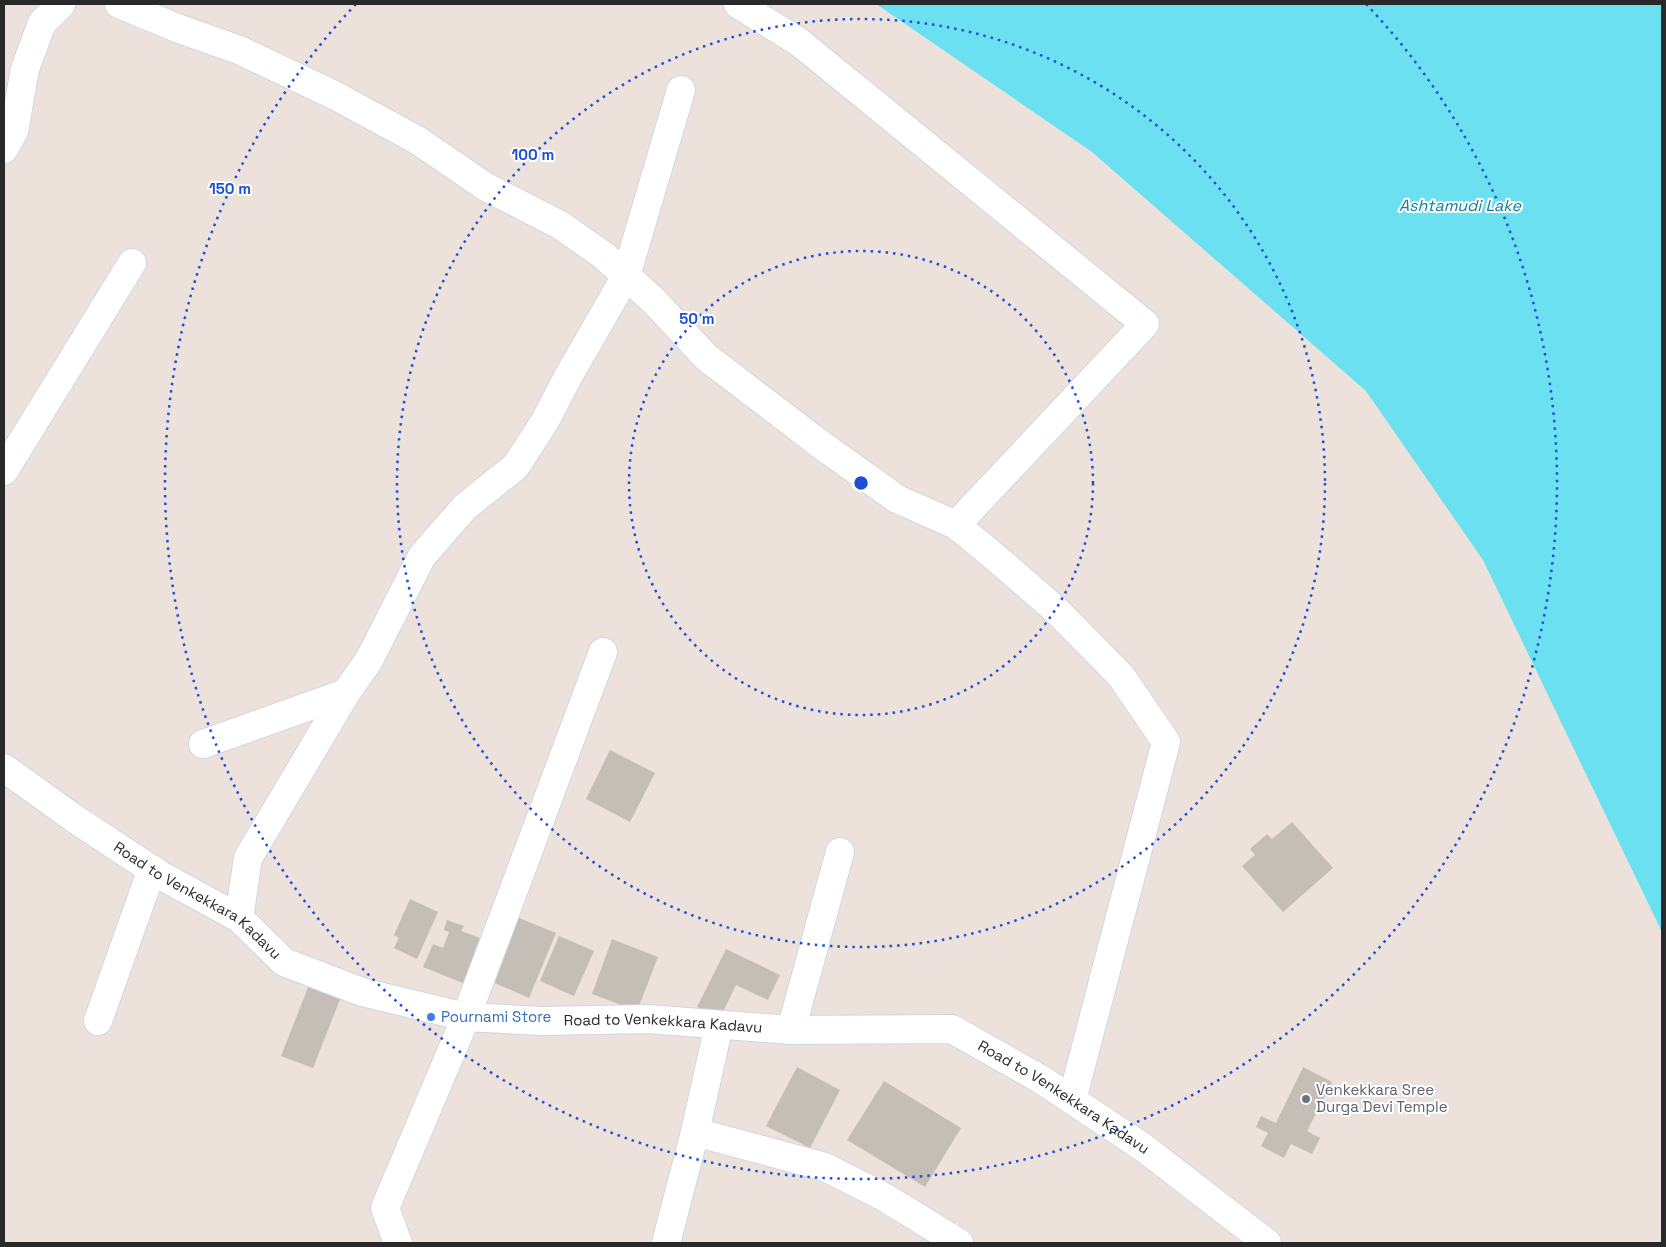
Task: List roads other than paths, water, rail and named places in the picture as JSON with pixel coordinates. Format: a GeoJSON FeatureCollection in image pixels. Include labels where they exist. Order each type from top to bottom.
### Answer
{"type":"FeatureCollection","features":[{"type":"Feature","properties":{"kind":"street"},"geometry":{"type":"LineString","coordinates":[[4,149],[14,131],[25,69],[42,23],[59,4]]}},
{"type":"Feature","properties":{"kind":"street"},"geometry":{"type":"LineString","coordinates":[[119,4],[177,28],[239,50],[334,95],[417,140],[486,187],[560,225],[603,255],[654,301],[706,357],[820,444],[897,499],[956,525],[1056,610],[1121,676],[1166,742],[1072,1100]]}},
{"type":"Feature","properties":{"kind":"street"},"geometry":{"type":"LineString","coordinates":[[738,4],[799,42],[1146,324],[956,525]]}},
{"type":"Feature","properties":{"kind":"street"},"geometry":{"type":"LineString","coordinates":[[239,918],[248,858],[346,692],[369,660],[422,556],[465,507],[516,466],[545,421],[626,276],[680,90]]}},
{"type":"Feature","properties":{"kind":"street"},"geometry":{"type":"LineString","coordinates":[[4,471],[132,263]]}},
{"type":"Feature","properties":{"kind":"street"},"geometry":{"type":"LineString","coordinates":[[398,1243],[385,1208],[466,1017],[603,652]]}},
{"type":"Feature","properties":{"kind":"street"},"geometry":{"type":"LineString","coordinates":[[203,744],[346,692]]}},
{"type":"Feature","properties":{"kind":"street","name":"Road to Venkekkara Kadavu"},"geometry":{"type":"LineString","coordinates":[[4,768],[76,819],[152,869],[239,918],[284,962],[362,992],[466,1017],[541,1022],[648,1019],[792,1030],[952,1029],[1042,1080],[1144,1148],[1267,1243]]}},
{"type":"Feature","properties":{"kind":"street"},"geometry":{"type":"LineString","coordinates":[[792,1030],[840,852]]}},
{"type":"Feature","properties":{"kind":"street"},"geometry":{"type":"LineString","coordinates":[[98,1021],[152,869]]}},
{"type":"Feature","properties":{"kind":"street"},"geometry":{"type":"LineString","coordinates":[[666,1243],[695,1132],[719,1025]]}},
{"type":"Feature","properties":{"kind":"street"},"geometry":{"type":"LineString","coordinates":[[695,1132],[825,1167],[884,1197],[959,1243]]}},
{"type":"Feature","properties":{"kind":"water","name":"Ashtamudi Lake"},"geometry":{"type":"Polygon","coordinates":[[[876,4],[1662,4],[1662,932],[1483,560],[1366,391],[1092,152],[876,4]]]}},
{"type":"Feature","properties":{"kind":"place","name":"Pournami Store"},"geometry":{"type":"Point","coordinates":[431,1017]}},
{"type":"Feature","properties":{"kind":"place","name":"Venkekkara Sree Durga Devi Temple"},"geometry":{"type":"Point","coordinates":[1306,1099]}}]}
